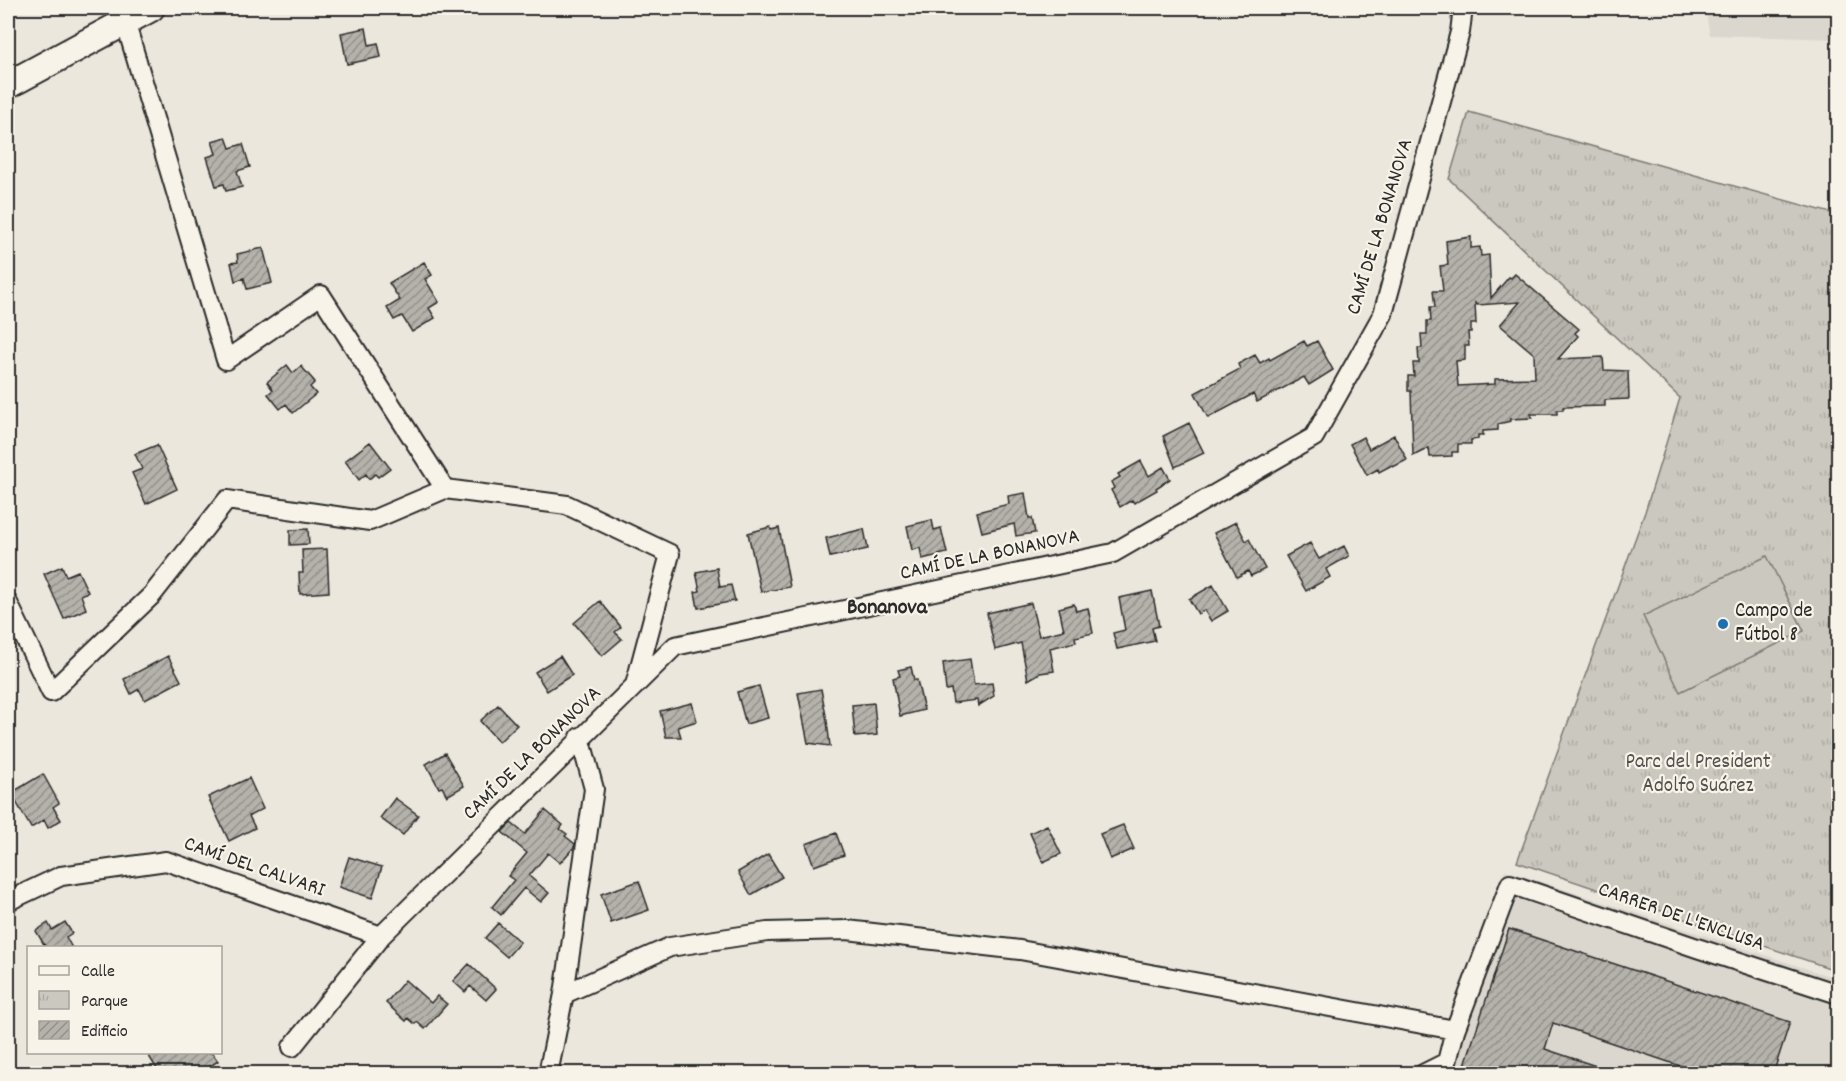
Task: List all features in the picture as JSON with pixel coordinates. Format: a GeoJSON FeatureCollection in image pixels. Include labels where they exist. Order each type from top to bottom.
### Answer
{"type":"FeatureCollection","features":[{"type":"Feature","properties":{"kind":"main road"},"geometry":{"type":"LineString","coordinates":[[8,84],[151,8]]}},
{"type":"Feature","properties":{"kind":"street","name":"CAMÍ DE LA BONANOVA"},"geometry":{"type":"LineString","coordinates":[[292,1047],[381,936],[580,737],[635,687],[675,646],[1113,553],[1314,437],[1383,314],[1460,32],[1463,8]]}},
{"type":"Feature","properties":{"kind":"street"},"geometry":{"type":"LineString","coordinates":[[125,21],[226,360],[321,295],[444,489]]}},
{"type":"Feature","properties":{"kind":"street"},"geometry":{"type":"LineString","coordinates":[[8,603],[51,692],[152,595],[227,500],[370,521],[444,489],[567,505],[670,554],[635,687]]}},
{"type":"Feature","properties":{"kind":"street"},"geometry":{"type":"LineString","coordinates":[[548,1074],[564,994],[594,789],[580,737]]}},
{"type":"Feature","properties":{"kind":"street","name":"CAMÍ DEL CALVARI"},"geometry":{"type":"LineString","coordinates":[[8,901],[61,876],[166,861],[381,936]]}},
{"type":"Feature","properties":{"kind":"street","name":"CARRER DE L'ENCLUSA"},"geometry":{"type":"LineString","coordinates":[[1455,1030],[1510,884],[1839,994]]}},
{"type":"Feature","properties":{"kind":"street"},"geometry":{"type":"LineString","coordinates":[[564,994],[670,947],[767,932],[847,930],[1020,950],[1455,1030],[1445,1068],[1422,1074]]}},
{"type":"Feature","properties":{"kind":"shaded area"},"geometry":{"type":"Polygon","coordinates":[[[1705,8],[1838,8],[1838,39],[1710,35],[1705,8]]]}},
{"type":"Feature","properties":{"kind":"shaded area"},"geometry":{"type":"Polygon","coordinates":[[[1505,870],[1838,979],[1838,1073],[1434,1074],[1505,870]]]}},
{"type":"Feature","properties":{"kind":"green space","name":"Parc del President Adolfo Suárez"},"geometry":{"type":"Polygon","coordinates":[[[1469,112],[1838,215],[1838,971],[1517,862],[1645,512],[1680,398],[1449,179],[1469,112]]]}},
{"type":"Feature","properties":{"kind":"green space","name":"Campo de Fútbol 8"},"geometry":{"type":"Polygon","coordinates":[[[1767,556],[1804,631],[1680,692],[1643,616],[1767,556]]]}},
{"type":"Feature","properties":{"kind":"building"},"geometry":{"type":"Polygon","coordinates":[[[366,28],[369,45],[378,43],[381,57],[347,64],[341,33],[366,28]]]}},
{"type":"Feature","properties":{"kind":"building"},"geometry":{"type":"Polygon","coordinates":[[[226,137],[230,148],[243,144],[250,167],[237,171],[242,187],[226,191],[224,184],[216,186],[207,157],[216,154],[212,141],[226,137]]]}},
{"type":"Feature","properties":{"kind":"building"},"geometry":{"type":"Polygon","coordinates":[[[1471,237],[1471,248],[1480,247],[1481,256],[1489,255],[1491,298],[1509,277],[1515,274],[1579,329],[1575,333],[1578,336],[1558,359],[1603,357],[1604,370],[1628,371],[1629,399],[1605,400],[1605,406],[1563,407],[1563,410],[1557,410],[1557,414],[1531,414],[1532,418],[1510,419],[1511,421],[1498,424],[1498,430],[1483,431],[1483,435],[1478,435],[1478,439],[1471,440],[1471,444],[1458,444],[1458,452],[1452,452],[1452,456],[1430,457],[1429,448],[1413,456],[1411,391],[1408,391],[1408,376],[1414,376],[1413,363],[1419,363],[1418,348],[1422,348],[1421,334],[1427,334],[1427,321],[1431,321],[1430,307],[1435,307],[1433,291],[1443,291],[1440,266],[1448,265],[1446,241],[1471,237]],[[1520,302],[1477,305],[1475,303],[1476,324],[1471,324],[1471,332],[1468,332],[1469,346],[1465,346],[1465,360],[1456,361],[1458,386],[1495,384],[1495,379],[1535,378],[1534,354],[1500,325],[1520,302]]]}},
{"type":"Feature","properties":{"kind":"building"},"geometry":{"type":"Polygon","coordinates":[[[263,248],[272,283],[247,289],[244,278],[235,281],[231,263],[238,262],[237,254],[263,248]]]}},
{"type":"Feature","properties":{"kind":"building"},"geometry":{"type":"Polygon","coordinates":[[[424,262],[432,275],[425,279],[439,302],[429,308],[435,318],[412,332],[402,316],[394,320],[387,308],[400,300],[389,283],[424,262]]]}},
{"type":"Feature","properties":{"kind":"building"},"geometry":{"type":"Polygon","coordinates":[[[1304,341],[1307,346],[1317,341],[1333,370],[1309,385],[1304,377],[1257,402],[1253,394],[1208,418],[1195,393],[1240,369],[1238,364],[1255,355],[1260,363],[1304,341]]]}},
{"type":"Feature","properties":{"kind":"building"},"geometry":{"type":"Polygon","coordinates":[[[287,365],[293,373],[301,366],[315,382],[310,387],[316,394],[293,413],[286,404],[280,409],[268,394],[273,390],[267,382],[287,365]]]}},
{"type":"Feature","properties":{"kind":"building"},"geometry":{"type":"Polygon","coordinates":[[[1189,423],[1204,453],[1175,467],[1163,436],[1189,423]]]}},
{"type":"Feature","properties":{"kind":"building"},"geometry":{"type":"Polygon","coordinates":[[[1394,435],[1407,460],[1367,475],[1350,444],[1363,437],[1369,449],[1394,435]]]}},
{"type":"Feature","properties":{"kind":"building"},"geometry":{"type":"Polygon","coordinates":[[[370,442],[390,468],[378,477],[375,474],[369,479],[366,474],[359,480],[345,461],[370,442]]]}},
{"type":"Feature","properties":{"kind":"building"},"geometry":{"type":"Polygon","coordinates":[[[157,445],[177,489],[146,504],[132,473],[142,469],[135,454],[157,445]]]}},
{"type":"Feature","properties":{"kind":"building"},"geometry":{"type":"Polygon","coordinates":[[[1141,461],[1149,476],[1163,467],[1170,479],[1156,488],[1157,490],[1134,503],[1132,500],[1120,507],[1111,490],[1114,488],[1111,482],[1120,477],[1118,474],[1141,461]]]}},
{"type":"Feature","properties":{"kind":"building"},"geometry":{"type":"Polygon","coordinates":[[[1025,493],[1029,518],[1032,518],[1035,533],[1016,536],[1014,524],[982,532],[977,512],[1009,504],[1008,496],[1025,493]]]}},
{"type":"Feature","properties":{"kind":"building"},"geometry":{"type":"Polygon","coordinates":[[[932,520],[934,530],[941,528],[947,553],[922,559],[920,548],[912,550],[907,526],[932,520]]]}},
{"type":"Feature","properties":{"kind":"building"},"geometry":{"type":"Polygon","coordinates":[[[1236,522],[1246,541],[1249,539],[1265,569],[1251,576],[1248,571],[1237,577],[1214,533],[1236,522]]]}},
{"type":"Feature","properties":{"kind":"building"},"geometry":{"type":"Polygon","coordinates":[[[770,527],[771,530],[779,528],[790,587],[761,592],[748,533],[770,527]]]}},
{"type":"Feature","properties":{"kind":"building"},"geometry":{"type":"Polygon","coordinates":[[[308,529],[309,544],[290,545],[290,530],[308,529]]]}},
{"type":"Feature","properties":{"kind":"building"},"geometry":{"type":"Polygon","coordinates":[[[864,529],[868,549],[830,557],[826,538],[864,529]]]}},
{"type":"Feature","properties":{"kind":"building"},"geometry":{"type":"Polygon","coordinates":[[[1310,543],[1319,559],[1344,546],[1349,556],[1326,569],[1330,577],[1306,591],[1286,556],[1310,543]]]}},
{"type":"Feature","properties":{"kind":"building"},"geometry":{"type":"Polygon","coordinates":[[[327,549],[329,592],[300,594],[299,573],[303,573],[302,550],[327,549]]]}},
{"type":"Feature","properties":{"kind":"building"},"geometry":{"type":"Polygon","coordinates":[[[62,566],[66,576],[78,571],[88,592],[81,595],[86,609],[64,619],[44,574],[62,566]]]}},
{"type":"Feature","properties":{"kind":"building"},"geometry":{"type":"Polygon","coordinates":[[[717,568],[720,587],[731,585],[735,601],[698,608],[695,592],[700,591],[696,572],[717,568]]]}},
{"type":"Feature","properties":{"kind":"building"},"geometry":{"type":"Polygon","coordinates":[[[1213,585],[1228,611],[1211,621],[1204,610],[1198,614],[1189,599],[1213,585]]]}},
{"type":"Feature","properties":{"kind":"building"},"geometry":{"type":"Polygon","coordinates":[[[1152,591],[1159,626],[1152,628],[1155,641],[1117,649],[1113,633],[1125,630],[1119,598],[1152,591]]]}},
{"type":"Feature","properties":{"kind":"building"},"geometry":{"type":"Polygon","coordinates":[[[600,601],[621,627],[615,632],[622,639],[602,656],[574,623],[600,601]]]}},
{"type":"Feature","properties":{"kind":"building"},"geometry":{"type":"Polygon","coordinates":[[[1031,603],[1039,636],[1064,630],[1059,608],[1074,604],[1076,611],[1088,608],[1093,633],[1075,637],[1076,642],[1050,648],[1054,671],[1040,673],[1028,680],[1021,643],[995,650],[987,613],[1031,603]]]}},
{"type":"Feature","properties":{"kind":"building"},"geometry":{"type":"Polygon","coordinates":[[[168,656],[181,681],[145,700],[139,689],[131,694],[124,679],[168,656]]]}},
{"type":"Feature","properties":{"kind":"building"},"geometry":{"type":"Polygon","coordinates":[[[560,656],[572,675],[547,691],[535,672],[560,656]]]}},
{"type":"Feature","properties":{"kind":"building"},"geometry":{"type":"Polygon","coordinates":[[[970,659],[974,685],[992,683],[994,696],[978,706],[977,700],[953,703],[951,689],[946,690],[943,663],[970,659]]]}},
{"type":"Feature","properties":{"kind":"building"},"geometry":{"type":"Polygon","coordinates":[[[911,667],[914,680],[917,680],[924,710],[900,716],[893,678],[900,676],[898,670],[911,667]]]}},
{"type":"Feature","properties":{"kind":"building"},"geometry":{"type":"Polygon","coordinates":[[[759,686],[768,718],[746,724],[737,692],[759,686]]]}},
{"type":"Feature","properties":{"kind":"building"},"geometry":{"type":"Polygon","coordinates":[[[821,689],[830,746],[808,743],[798,693],[821,689]]]}},
{"type":"Feature","properties":{"kind":"building"},"geometry":{"type":"Polygon","coordinates":[[[692,703],[697,721],[678,727],[681,737],[666,737],[660,711],[692,703]]]}},
{"type":"Feature","properties":{"kind":"building"},"geometry":{"type":"Polygon","coordinates":[[[874,703],[877,735],[855,737],[852,705],[874,703]]]}},
{"type":"Feature","properties":{"kind":"building"},"geometry":{"type":"Polygon","coordinates":[[[498,705],[517,725],[499,742],[480,721],[498,705]]]}},
{"type":"Feature","properties":{"kind":"building"},"geometry":{"type":"Polygon","coordinates":[[[445,753],[464,786],[447,796],[442,787],[439,788],[426,764],[445,753]]]}},
{"type":"Feature","properties":{"kind":"building"},"geometry":{"type":"Polygon","coordinates":[[[43,774],[59,803],[53,807],[61,820],[48,828],[44,820],[31,828],[11,793],[43,774]]]}},
{"type":"Feature","properties":{"kind":"building"},"geometry":{"type":"Polygon","coordinates":[[[249,778],[263,809],[249,816],[255,828],[229,841],[208,797],[249,778]]]}},
{"type":"Feature","properties":{"kind":"building"},"geometry":{"type":"Polygon","coordinates":[[[395,798],[418,815],[403,835],[380,818],[395,798]]]}},
{"type":"Feature","properties":{"kind":"building"},"geometry":{"type":"Polygon","coordinates":[[[545,810],[563,825],[560,829],[575,844],[574,847],[560,863],[548,853],[529,876],[549,893],[541,902],[524,888],[501,915],[492,907],[514,880],[508,876],[527,853],[502,832],[511,823],[525,834],[545,810]]]}},
{"type":"Feature","properties":{"kind":"building"},"geometry":{"type":"Polygon","coordinates":[[[1047,825],[1061,854],[1043,862],[1030,833],[1047,825]]]}},
{"type":"Feature","properties":{"kind":"building"},"geometry":{"type":"Polygon","coordinates":[[[1123,825],[1134,849],[1110,859],[1100,834],[1123,825]]]}},
{"type":"Feature","properties":{"kind":"building"},"geometry":{"type":"Polygon","coordinates":[[[836,833],[844,855],[814,866],[806,844],[836,833]]]}},
{"type":"Feature","properties":{"kind":"building"},"geometry":{"type":"Polygon","coordinates":[[[768,854],[782,877],[751,895],[738,872],[768,854]]]}},
{"type":"Feature","properties":{"kind":"building"},"geometry":{"type":"Polygon","coordinates":[[[349,857],[382,867],[372,898],[339,887],[349,857]]]}},
{"type":"Feature","properties":{"kind":"building"},"geometry":{"type":"Polygon","coordinates":[[[639,881],[649,910],[611,923],[601,894],[639,881]]]}},
{"type":"Feature","properties":{"kind":"building"},"geometry":{"type":"Polygon","coordinates":[[[65,922],[72,933],[66,937],[71,946],[45,946],[36,931],[48,923],[52,930],[65,922]]]}},
{"type":"Feature","properties":{"kind":"building"},"geometry":{"type":"Polygon","coordinates":[[[498,923],[520,942],[507,957],[485,938],[498,923]]]}},
{"type":"Feature","properties":{"kind":"building"},"geometry":{"type":"Polygon","coordinates":[[[1509,929],[1790,1022],[1773,1074],[1704,1074],[1553,1023],[1545,1049],[1611,1071],[1610,1074],[1462,1074],[1509,929]]]}},
{"type":"Feature","properties":{"kind":"building"},"geometry":{"type":"Polygon","coordinates":[[[469,964],[496,989],[486,1000],[470,986],[465,992],[453,981],[469,964]]]}},
{"type":"Feature","properties":{"kind":"building"},"geometry":{"type":"Polygon","coordinates":[[[405,980],[431,1003],[437,996],[447,1004],[425,1029],[408,1018],[406,1021],[386,1003],[405,980]]]}},
{"type":"Feature","properties":{"kind":"building"},"geometry":{"type":"Polygon","coordinates":[[[148,1054],[213,1054],[218,1061],[198,1074],[160,1074],[148,1054]]]}},
{"type":"Feature","properties":{"kind":"place","name":"Campo de Fútbol 8"},"geometry":{"type":"Point","coordinates":[1723,624]}},
{"type":"Feature","properties":{"kind":"district","name":"Bonanova"},"geometry":{"type":"Point","coordinates":[887,608]}}]}
